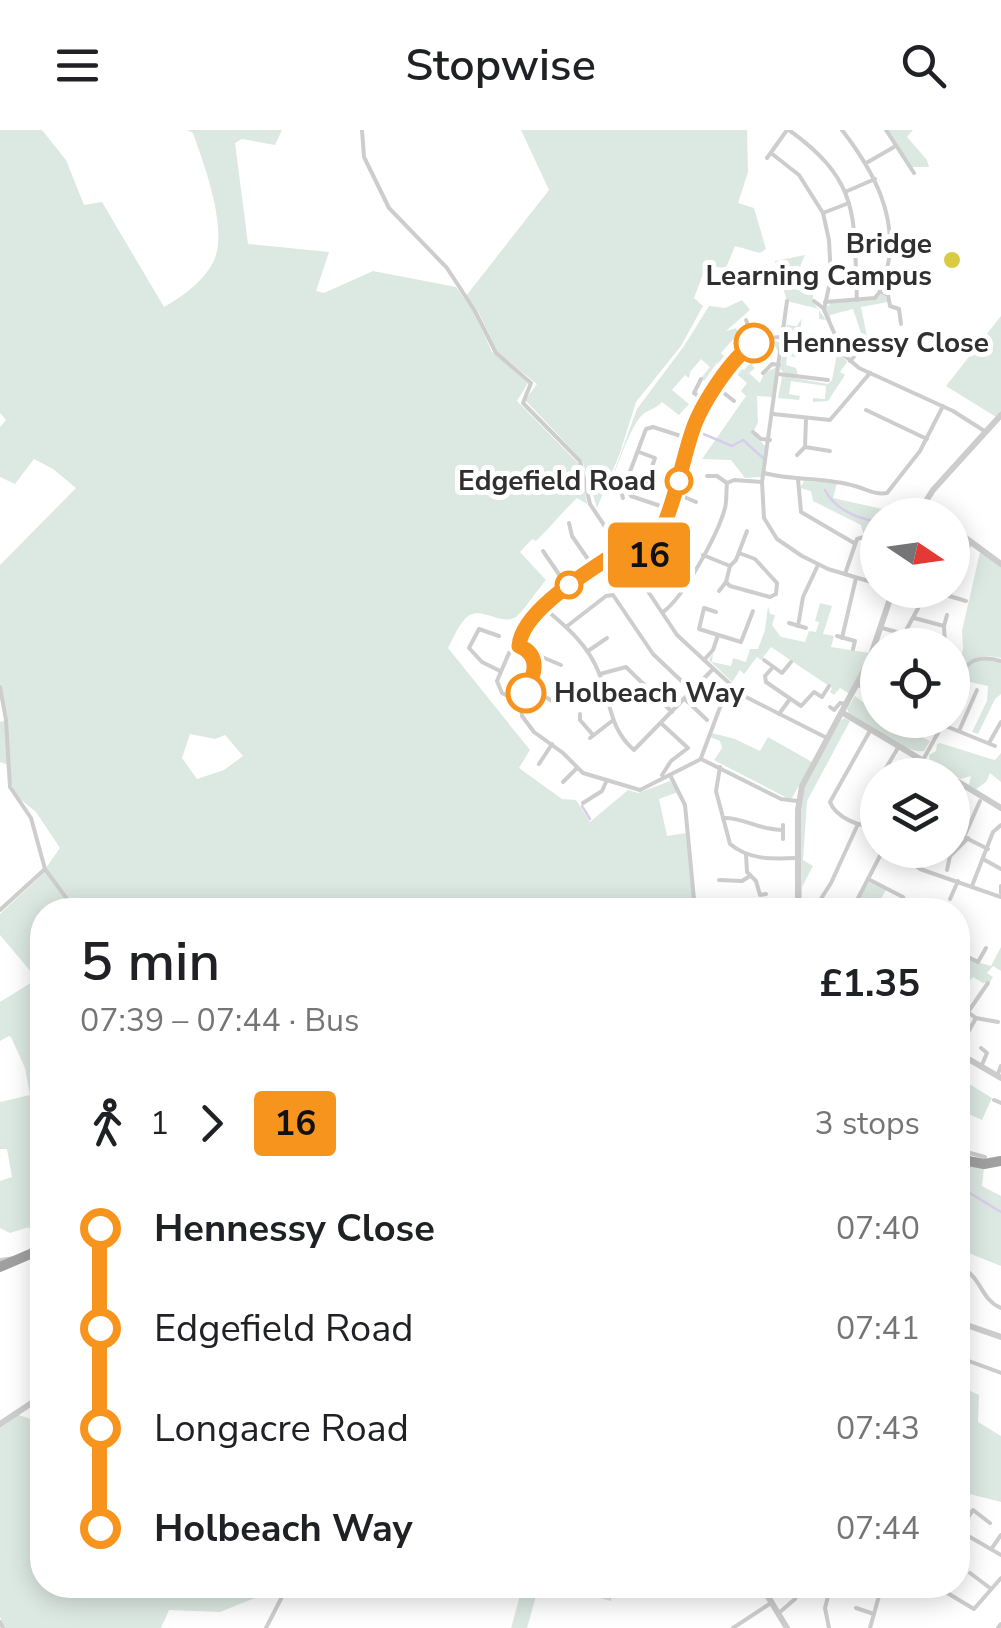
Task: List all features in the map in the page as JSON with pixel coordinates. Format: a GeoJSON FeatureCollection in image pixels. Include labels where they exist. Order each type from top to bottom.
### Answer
{"type":"FeatureCollection","features":[{"type":"Feature","properties":{"kind":"highway"},"geometry":{"type":"LineString","coordinates":[[970,1161],[984,1164],[1001,1161]]}},
{"type":"Feature","properties":{"kind":"highway"},"geometry":{"type":"LineString","coordinates":[[0,1263],[30,1254]]}},
{"type":"Feature","properties":{"kind":"street"},"geometry":{"type":"LineString","coordinates":[[362,130],[364,157],[389,208],[447,268],[476,311],[496,353],[532,383],[523,402],[580,461],[590,504],[678,635],[742,695],[828,738]]}},
{"type":"Feature","properties":{"kind":"street"},"geometry":{"type":"LineString","coordinates":[[857,300],[857,238],[845,192],[823,159],[788,130],[769,156],[799,175],[822,213],[829,240],[831,277],[824,305],[832,335],[850,361],[943,406],[986,432]]}},
{"type":"Feature","properties":{"kind":"street"},"geometry":{"type":"LineString","coordinates":[[814,301],[824,305],[872,299],[881,292],[889,260],[884,205],[875,179],[842,130]]}},
{"type":"Feature","properties":{"kind":"street"},"geometry":{"type":"LineString","coordinates":[[886,130],[914,174]]}},
{"type":"Feature","properties":{"kind":"street"},"geometry":{"type":"LineString","coordinates":[[774,132],[782,138]]}},
{"type":"Feature","properties":{"kind":"street"},"geometry":{"type":"LineString","coordinates":[[866,163],[894,146]]}},
{"type":"Feature","properties":{"kind":"street"},"geometry":{"type":"LineString","coordinates":[[845,192],[875,179]]}},
{"type":"Feature","properties":{"kind":"street"},"geometry":{"type":"LineString","coordinates":[[822,213],[849,203]]}},
{"type":"Feature","properties":{"kind":"street"},"geometry":{"type":"LineString","coordinates":[[881,292],[888,295],[890,306],[899,309],[901,324]]}},
{"type":"Feature","properties":{"kind":"street"},"geometry":{"type":"LineString","coordinates":[[787,301],[762,482],[762,510],[771,532],[786,547],[818,565],[860,579]]}},
{"type":"Feature","properties":{"kind":"street"},"geometry":{"type":"LineString","coordinates":[[746,320],[755,342]]}},
{"type":"Feature","properties":{"kind":"street"},"geometry":{"type":"LineString","coordinates":[[810,335],[832,335]]}},
{"type":"Feature","properties":{"kind":"street"},"geometry":{"type":"LineString","coordinates":[[633,567],[650,553],[658,537],[690,439],[716,386],[744,350],[755,342],[782,337]]}},
{"type":"Feature","properties":{"kind":"street"},"geometry":{"type":"LineString","coordinates":[[850,361],[865,346],[881,344],[891,337]]}},
{"type":"Feature","properties":{"kind":"street"},"geometry":{"type":"LineString","coordinates":[[881,344],[903,352]]}},
{"type":"Feature","properties":{"kind":"street"},"geometry":{"type":"LineString","coordinates":[[762,373],[772,364],[779,365]]}},
{"type":"Feature","properties":{"kind":"street"},"geometry":{"type":"LineString","coordinates":[[773,414],[832,418],[870,373]]}},
{"type":"Feature","properties":{"kind":"street"},"geometry":{"type":"LineString","coordinates":[[778,374],[828,380]]}},
{"type":"Feature","properties":{"kind":"street"},"geometry":{"type":"LineString","coordinates":[[701,379],[694,391],[707,402]]}},
{"type":"Feature","properties":{"kind":"street"},"geometry":{"type":"LineString","coordinates":[[716,386],[734,401]]}},
{"type":"Feature","properties":{"kind":"street"},"geometry":{"type":"LineString","coordinates":[[764,473],[833,480],[883,494],[903,476],[943,406]]}},
{"type":"Feature","properties":{"kind":"street"},"geometry":{"type":"LineString","coordinates":[[866,410],[927,439]]}},
{"type":"Feature","properties":{"kind":"street"},"geometry":{"type":"LineString","coordinates":[[930,498],[1001,415]]}},
{"type":"Feature","properties":{"kind":"street"},"geometry":{"type":"LineString","coordinates":[[797,455],[805,447],[806,419]]}},
{"type":"Feature","properties":{"kind":"street"},"geometry":{"type":"LineString","coordinates":[[668,509],[623,495],[625,485],[644,432],[650,427],[690,439]]}},
{"type":"Feature","properties":{"kind":"street"},"geometry":{"type":"LineString","coordinates":[[753,432],[770,440]]}},
{"type":"Feature","properties":{"kind":"street"},"geometry":{"type":"LineString","coordinates":[[805,447],[830,451]]}},
{"type":"Feature","properties":{"kind":"street"},"geometry":{"type":"LineString","coordinates":[[639,452],[655,458],[646,484]]}},
{"type":"Feature","properties":{"kind":"street"},"geometry":{"type":"LineString","coordinates":[[706,476],[717,476],[728,483]]}},
{"type":"Feature","properties":{"kind":"street"},"geometry":{"type":"LineString","coordinates":[[798,479],[802,512],[854,543]]}},
{"type":"Feature","properties":{"kind":"street"},"geometry":{"type":"LineString","coordinates":[[728,483],[762,482]]}},
{"type":"Feature","properties":{"kind":"street"},"geometry":{"type":"LineString","coordinates":[[663,612],[685,585],[723,514],[728,483]]}},
{"type":"Feature","properties":{"kind":"street"},"geometry":{"type":"LineString","coordinates":[[675,493],[696,502]]}},
{"type":"Feature","properties":{"kind":"street"},"geometry":{"type":"LineString","coordinates":[[570,524],[572,536],[594,568]]}},
{"type":"Feature","properties":{"kind":"street"},"geometry":{"type":"LineString","coordinates":[[639,526],[658,537]]}},
{"type":"Feature","properties":{"kind":"street"},"geometry":{"type":"LineString","coordinates":[[719,591],[747,530]]}},
{"type":"Feature","properties":{"kind":"street"},"geometry":{"type":"LineString","coordinates":[[845,574],[854,543],[860,539]]}},
{"type":"Feature","properties":{"kind":"street"},"geometry":{"type":"LineString","coordinates":[[971,542],[1001,564]]}},
{"type":"Feature","properties":{"kind":"street"},"geometry":{"type":"LineString","coordinates":[[521,703],[500,690],[497,681],[508,653],[519,646],[521,635],[567,586],[622,549]]}},
{"type":"Feature","properties":{"kind":"street"},"geometry":{"type":"LineString","coordinates":[[543,551],[567,586]]}},
{"type":"Feature","properties":{"kind":"street"},"geometry":{"type":"LineString","coordinates":[[726,582],[770,597],[778,588],[778,583],[755,559],[739,553]]}},
{"type":"Feature","properties":{"kind":"street"},"geometry":{"type":"LineString","coordinates":[[702,555],[730,566]]}},
{"type":"Feature","properties":{"kind":"street"},"geometry":{"type":"LineString","coordinates":[[798,626],[803,597],[818,565]]}},
{"type":"Feature","properties":{"kind":"street"},"geometry":{"type":"LineString","coordinates":[[672,570],[685,585]]}},
{"type":"Feature","properties":{"kind":"street"},"geometry":{"type":"LineString","coordinates":[[852,649],[855,641],[840,637],[856,578]]}},
{"type":"Feature","properties":{"kind":"street"},"geometry":{"type":"LineString","coordinates":[[566,627],[606,596],[614,596],[653,654],[692,691]]}},
{"type":"Feature","properties":{"kind":"street"},"geometry":{"type":"LineString","coordinates":[[544,608],[588,651],[600,674],[612,720],[632,749],[638,750],[713,669]]}},
{"type":"Feature","properties":{"kind":"street"},"geometry":{"type":"LineString","coordinates":[[716,612],[702,608],[699,629],[743,642],[753,611]]}},
{"type":"Feature","properties":{"kind":"street"},"geometry":{"type":"LineString","coordinates":[[882,628],[888,608]]}},
{"type":"Feature","properties":{"kind":"street"},"geometry":{"type":"LineString","coordinates":[[908,628],[920,608]]}},
{"type":"Feature","properties":{"kind":"street"},"geometry":{"type":"LineString","coordinates":[[914,618],[944,626],[947,614]]}},
{"type":"Feature","properties":{"kind":"street"},"geometry":{"type":"LineString","coordinates":[[790,623],[806,628]]}},
{"type":"Feature","properties":{"kind":"street"},"geometry":{"type":"LineString","coordinates":[[497,636],[478,629],[469,648],[482,662],[500,671]]}},
{"type":"Feature","properties":{"kind":"street"},"geometry":{"type":"LineString","coordinates":[[704,660],[718,636]]}},
{"type":"Feature","properties":{"kind":"street"},"geometry":{"type":"LineString","coordinates":[[588,651],[608,638]]}},
{"type":"Feature","properties":{"kind":"street"},"geometry":{"type":"LineString","coordinates":[[519,646],[527,649],[534,660],[535,673],[520,713],[530,728],[588,776],[640,790],[701,759],[719,704]]}},
{"type":"Feature","properties":{"kind":"street"},"geometry":{"type":"LineString","coordinates":[[534,660],[542,657],[558,665]]}},
{"type":"Feature","properties":{"kind":"street"},"geometry":{"type":"LineString","coordinates":[[970,663],[984,658],[1001,661]]}},
{"type":"Feature","properties":{"kind":"street"},"geometry":{"type":"LineString","coordinates":[[764,660],[782,673],[791,662]]}},
{"type":"Feature","properties":{"kind":"street"},"geometry":{"type":"LineString","coordinates":[[600,674],[624,666],[672,712]]}},
{"type":"Feature","properties":{"kind":"street"},"geometry":{"type":"LineString","coordinates":[[772,667],[766,682],[804,706],[812,690],[822,697],[829,686]]}},
{"type":"Feature","properties":{"kind":"street"},"geometry":{"type":"LineString","coordinates":[[798,898],[798,801],[802,786],[828,738],[838,709],[860,681]]}},
{"type":"Feature","properties":{"kind":"street"},"geometry":{"type":"LineString","coordinates":[[529,687],[551,703],[569,684]]}},
{"type":"Feature","properties":{"kind":"street"},"geometry":{"type":"LineString","coordinates":[[0,687],[7,726],[10,787],[31,818],[45,869],[66,898]]}},
{"type":"Feature","properties":{"kind":"street"},"geometry":{"type":"LineString","coordinates":[[637,704],[648,691]]}},
{"type":"Feature","properties":{"kind":"street"},"geometry":{"type":"LineString","coordinates":[[970,703],[974,693]]}},
{"type":"Feature","properties":{"kind":"street"},"geometry":{"type":"LineString","coordinates":[[684,699],[707,720]]}},
{"type":"Feature","properties":{"kind":"street"},"geometry":{"type":"LineString","coordinates":[[779,714],[790,699]]}},
{"type":"Feature","properties":{"kind":"street"},"geometry":{"type":"LineString","coordinates":[[838,709],[860,722]]}},
{"type":"Feature","properties":{"kind":"street"},"geometry":{"type":"LineString","coordinates":[[578,718],[591,737],[612,720]]}},
{"type":"Feature","properties":{"kind":"street"},"geometry":{"type":"LineString","coordinates":[[970,735],[992,744],[1001,722]]}},
{"type":"Feature","properties":{"kind":"street"},"geometry":{"type":"LineString","coordinates":[[662,724],[690,746],[662,772]]}},
{"type":"Feature","properties":{"kind":"street"},"geometry":{"type":"LineString","coordinates":[[821,898],[858,824],[834,810],[830,802],[866,738]]}},
{"type":"Feature","properties":{"kind":"street"},"geometry":{"type":"LineString","coordinates":[[885,738],[919,758]]}},
{"type":"Feature","properties":{"kind":"street"},"geometry":{"type":"LineString","coordinates":[[538,764],[552,744]]}},
{"type":"Feature","properties":{"kind":"street"},"geometry":{"type":"LineString","coordinates":[[891,758],[898,746]]}},
{"type":"Feature","properties":{"kind":"street"},"geometry":{"type":"LineString","coordinates":[[701,759],[781,799],[798,801]]}},
{"type":"Feature","properties":{"kind":"street"},"geometry":{"type":"LineString","coordinates":[[720,767],[716,792],[726,838],[746,854],[766,859],[798,858]]}},
{"type":"Feature","properties":{"kind":"street"},"geometry":{"type":"LineString","coordinates":[[563,782],[577,768]]}},
{"type":"Feature","properties":{"kind":"street"},"geometry":{"type":"LineString","coordinates":[[670,776],[686,805],[695,898]]}},
{"type":"Feature","properties":{"kind":"street"},"geometry":{"type":"LineString","coordinates":[[586,804],[602,791],[607,780]]}},
{"type":"Feature","properties":{"kind":"street"},"geometry":{"type":"LineString","coordinates":[[970,789],[1001,808]]}},
{"type":"Feature","properties":{"kind":"street"},"geometry":{"type":"LineString","coordinates":[[970,827],[980,801]]}},
{"type":"Feature","properties":{"kind":"street"},"geometry":{"type":"LineString","coordinates":[[723,818],[736,818],[760,830],[783,828],[783,839]]}},
{"type":"Feature","properties":{"kind":"street"},"geometry":{"type":"LineString","coordinates":[[976,896],[983,859],[994,840],[993,832],[1001,825]]}},
{"type":"Feature","properties":{"kind":"street"},"geometry":{"type":"LineString","coordinates":[[970,840],[989,849]]}},
{"type":"Feature","properties":{"kind":"street"},"geometry":{"type":"LineString","coordinates":[[746,854],[744,867],[763,895],[750,897]]}},
{"type":"Feature","properties":{"kind":"street"},"geometry":{"type":"LineString","coordinates":[[983,859],[1001,869]]}},
{"type":"Feature","properties":{"kind":"street"},"geometry":{"type":"LineString","coordinates":[[858,898],[874,868]]}},
{"type":"Feature","properties":{"kind":"street"},"geometry":{"type":"LineString","coordinates":[[919,868],[975,888],[999,892]]}},
{"type":"Feature","properties":{"kind":"street"},"geometry":{"type":"LineString","coordinates":[[0,910],[45,869]]}},
{"type":"Feature","properties":{"kind":"street"},"geometry":{"type":"LineString","coordinates":[[718,880],[742,881],[750,876]]}},
{"type":"Feature","properties":{"kind":"street"},"geometry":{"type":"LineString","coordinates":[[868,879],[904,898]]}},
{"type":"Feature","properties":{"kind":"street"},"geometry":{"type":"LineString","coordinates":[[950,898],[958,881]]}},
{"type":"Feature","properties":{"kind":"street"},"geometry":{"type":"LineString","coordinates":[[970,958],[979,961],[986,948]]}},
{"type":"Feature","properties":{"kind":"street"},"geometry":{"type":"LineString","coordinates":[[970,1009],[985,984]]}},
{"type":"Feature","properties":{"kind":"street"},"geometry":{"type":"LineString","coordinates":[[970,1014],[998,1022]]}},
{"type":"Feature","properties":{"kind":"street"},"geometry":{"type":"LineString","coordinates":[[970,1029],[976,1018]]}},
{"type":"Feature","properties":{"kind":"street"},"geometry":{"type":"LineString","coordinates":[[981,1048],[987,1053],[981,1067]]}},
{"type":"Feature","properties":{"kind":"street"},"geometry":{"type":"LineString","coordinates":[[970,1059],[999,1077],[1001,1066]]}},
{"type":"Feature","properties":{"kind":"street"},"geometry":{"type":"LineString","coordinates":[[970,1152],[985,1156]]}},
{"type":"Feature","properties":{"kind":"street"},"geometry":{"type":"LineString","coordinates":[[970,1272],[988,1302],[1001,1308]]}},
{"type":"Feature","properties":{"kind":"street"},"geometry":{"type":"LineString","coordinates":[[970,1326],[1001,1337]]}},
{"type":"Feature","properties":{"kind":"street"},"geometry":{"type":"LineString","coordinates":[[970,1362],[1001,1372]]}},
{"type":"Feature","properties":{"kind":"street"},"geometry":{"type":"LineString","coordinates":[[0,1424],[30,1404]]}},
{"type":"Feature","properties":{"kind":"street"},"geometry":{"type":"LineString","coordinates":[[970,1512],[972,1509],[990,1522]]}},
{"type":"Feature","properties":{"kind":"street"},"geometry":{"type":"LineString","coordinates":[[992,1548],[1001,1535]]}},
{"type":"Feature","properties":{"kind":"street"},"geometry":{"type":"LineString","coordinates":[[970,1536],[1001,1555]]}},
{"type":"Feature","properties":{"kind":"street"},"geometry":{"type":"LineString","coordinates":[[970,1573],[990,1589]]}},
{"type":"Feature","properties":{"kind":"street"},"geometry":{"type":"LineString","coordinates":[[956,1598],[972,1609],[977,1608],[1001,1578]]}},
{"type":"Feature","properties":{"kind":"street"},"geometry":{"type":"LineString","coordinates":[[266,1628],[281,1598]]}},
{"type":"Feature","properties":{"kind":"street"},"geometry":{"type":"LineString","coordinates":[[768,1598],[787,1628]]}},
{"type":"Feature","properties":{"kind":"street"},"geometry":{"type":"LineString","coordinates":[[778,1613],[795,1598]]}},
{"type":"Feature","properties":{"kind":"street"},"geometry":{"type":"LineString","coordinates":[[828,1598],[825,1608],[829,1628]]}},
{"type":"Feature","properties":{"kind":"street"},"geometry":{"type":"LineString","coordinates":[[870,1628],[878,1598]]}},
{"type":"Feature","properties":{"kind":"street"},"geometry":{"type":"LineString","coordinates":[[733,1628],[771,1603]]}},
{"type":"Feature","properties":{"kind":"street"},"geometry":{"type":"LineString","coordinates":[[856,1609],[874,1614]]}},
{"type":"Feature","properties":{"kind":"street"},"geometry":{"type":"LineString","coordinates":[[744,1621],[748,1628]]}},
{"type":"Feature","properties":{"kind":"shaded area"},"geometry":{"type":"Polygon","coordinates":[[[0,130],[42,130],[66,160],[84,205],[102,202],[164,307],[200,280],[215,258],[218,245],[208,178],[193,133],[187,130],[282,130],[275,145],[242,139],[235,143],[248,244],[329,252],[316,291],[324,293],[373,271],[456,287],[473,310],[492,352],[528,383],[517,401],[580,465],[587,504],[577,498],[536,541],[532,539],[520,552],[546,580],[516,617],[470,615],[459,626],[448,648],[530,750],[519,768],[562,799],[576,800],[590,822],[628,790],[638,793],[670,781],[678,792],[659,799],[667,836],[686,833],[693,898],[68,898],[45,869],[60,848],[36,812],[15,795],[6,764],[0,762],[0,722],[6,720],[0,683],[0,565],[76,488],[34,459],[15,484],[0,477],[0,427],[6,420],[0,413],[0,130]],[[190,734],[182,758],[197,779],[224,770],[243,756],[225,735],[215,739],[190,734]]]}},
{"type":"Feature","properties":{"kind":"shaded area"},"geometry":{"type":"Polygon","coordinates":[[[521,130],[747,130],[748,172],[738,203],[754,208],[766,249],[760,253],[735,246],[726,268],[706,266],[694,298],[703,306],[681,346],[636,402],[597,508],[582,460],[525,400],[537,384],[498,353],[478,311],[466,296],[549,190],[521,130]]]}},
{"type":"Feature","properties":{"kind":"shaded area"},"geometry":{"type":"Polygon","coordinates":[[[887,130],[913,130],[907,137],[929,167],[910,167],[887,130]]]}},
{"type":"Feature","properties":{"kind":"shaded area"},"geometry":{"type":"Polygon","coordinates":[[[805,255],[796,276],[811,279],[808,291],[813,293],[818,309],[787,301],[775,261],[805,255]]]}},
{"type":"Feature","properties":{"kind":"shaded area"},"geometry":{"type":"Polygon","coordinates":[[[881,294],[888,302],[861,307],[867,337],[863,339],[853,309],[830,315],[832,325],[825,309],[832,302],[876,300],[881,294]]]}},
{"type":"Feature","properties":{"kind":"shaded area"},"geometry":{"type":"Polygon","coordinates":[[[742,300],[750,310],[726,331],[736,328],[741,337],[750,336],[751,341],[735,337],[721,353],[730,362],[725,369],[717,363],[704,381],[701,378],[710,367],[701,359],[689,378],[685,375],[672,390],[689,404],[679,415],[662,402],[641,416],[605,497],[637,409],[709,306],[725,308],[742,300]]]}},
{"type":"Feature","properties":{"kind":"shaded area"},"geometry":{"type":"Polygon","coordinates":[[[788,315],[787,325],[797,326],[802,318],[796,357],[787,356],[786,365],[796,368],[798,375],[780,369],[788,315]]]}},
{"type":"Feature","properties":{"kind":"shaded area"},"geometry":{"type":"Polygon","coordinates":[[[1001,316],[1001,412],[996,417],[946,386],[1001,316]]]}},
{"type":"Feature","properties":{"kind":"shaded area"},"geometry":{"type":"Polygon","coordinates":[[[770,338],[780,343],[779,353],[772,341],[764,344],[766,351],[749,373],[760,383],[764,373],[777,367],[772,397],[757,396],[758,422],[753,433],[766,447],[761,477],[745,478],[731,460],[702,459],[746,396],[741,391],[747,383],[732,370],[737,364],[744,370],[760,352],[754,344],[770,338]]]}},
{"type":"Feature","properties":{"kind":"shaded area"},"geometry":{"type":"Polygon","coordinates":[[[830,339],[847,362],[840,372],[845,375],[828,401],[813,402],[813,398],[825,399],[826,386],[791,381],[789,394],[800,396],[799,400],[778,398],[782,376],[828,384],[832,380],[837,354],[830,351],[830,339]]]}},
{"type":"Feature","properties":{"kind":"shaded area"},"geometry":{"type":"Polygon","coordinates":[[[804,481],[837,483],[833,498],[860,504],[860,524],[813,501],[811,491],[800,488],[804,481]]]}},
{"type":"Feature","properties":{"kind":"shaded area"},"geometry":{"type":"Polygon","coordinates":[[[980,552],[1001,567],[1001,658],[985,656],[970,662],[970,628],[963,628],[980,552]]]}},
{"type":"Feature","properties":{"kind":"shaded area"},"geometry":{"type":"Polygon","coordinates":[[[820,603],[832,606],[823,634],[834,636],[831,647],[860,651],[860,674],[850,694],[840,688],[834,695],[830,692],[832,688],[771,647],[744,674],[740,670],[732,682],[709,660],[713,653],[712,662],[731,666],[733,658],[746,662],[750,649],[758,649],[768,606],[770,614],[775,615],[772,625],[781,637],[805,642],[809,631],[816,632],[819,622],[815,621],[820,603]]]}},
{"type":"Feature","properties":{"kind":"shaded area"},"geometry":{"type":"Polygon","coordinates":[[[983,658],[1001,662],[1001,694],[978,734],[972,732],[987,701],[988,686],[970,682],[970,664],[983,658]]]}},
{"type":"Feature","properties":{"kind":"shaded area"},"geometry":{"type":"Polygon","coordinates":[[[855,696],[860,700],[860,721],[849,714],[847,709],[855,696]]]}},
{"type":"Feature","properties":{"kind":"shaded area"},"geometry":{"type":"Polygon","coordinates":[[[841,720],[850,721],[807,801],[803,860],[813,866],[799,898],[800,810],[805,784],[841,720]]]}},
{"type":"Feature","properties":{"kind":"shaded area"},"geometry":{"type":"Polygon","coordinates":[[[712,733],[760,751],[768,737],[812,762],[792,798],[787,798],[714,760],[722,748],[720,741],[710,737],[712,733]]]}},
{"type":"Feature","properties":{"kind":"shaded area"},"geometry":{"type":"Polygon","coordinates":[[[889,738],[930,741],[924,751],[889,738]]]}},
{"type":"Feature","properties":{"kind":"shaded area"},"geometry":{"type":"Polygon","coordinates":[[[937,744],[995,760],[1001,753],[1001,782],[990,773],[976,789],[970,786],[970,758],[929,758],[937,744]]]}},
{"type":"Feature","properties":{"kind":"shaded area"},"geometry":{"type":"Polygon","coordinates":[[[45,872],[64,898],[30,898],[30,971],[0,935],[0,914],[45,872]]]}},
{"type":"Feature","properties":{"kind":"shaded area"},"geometry":{"type":"Polygon","coordinates":[[[869,882],[886,890],[881,898],[860,898],[869,882]]]}},
{"type":"Feature","properties":{"kind":"shaded area"},"geometry":{"type":"Polygon","coordinates":[[[1001,947],[1001,971],[993,966],[987,973],[993,977],[990,982],[973,977],[970,980],[970,960],[991,966],[1001,947]]]}},
{"type":"Feature","properties":{"kind":"shaded area"},"geometry":{"type":"Polygon","coordinates":[[[30,983],[30,1095],[25,1068],[11,1037],[0,1041],[0,1002],[30,983]]]}},
{"type":"Feature","properties":{"kind":"shaded area"},"geometry":{"type":"Polygon","coordinates":[[[970,1084],[992,1098],[982,1120],[970,1115],[970,1084]]]}},
{"type":"Feature","properties":{"kind":"shaded area"},"geometry":{"type":"Polygon","coordinates":[[[30,1095],[30,1230],[10,1233],[0,1228],[0,1181],[12,1177],[7,1149],[0,1149],[0,1102],[30,1095]]]}},
{"type":"Feature","properties":{"kind":"shaded area"},"geometry":{"type":"Polygon","coordinates":[[[970,1164],[984,1167],[982,1186],[1001,1196],[1001,1266],[970,1254],[970,1164]]]}},
{"type":"Feature","properties":{"kind":"shaded area"},"geometry":{"type":"Polygon","coordinates":[[[970,1391],[979,1395],[978,1422],[1001,1436],[1001,1502],[970,1494],[970,1391]]]}},
{"type":"Feature","properties":{"kind":"shaded area"},"geometry":{"type":"Polygon","coordinates":[[[16,1414],[30,1419],[30,1598],[254,1598],[220,1612],[169,1610],[161,1628],[5,1628],[0,1617],[0,1425],[16,1414]]]}},
{"type":"Feature","properties":{"kind":"shaded area"},"geometry":{"type":"Polygon","coordinates":[[[519,1598],[535,1598],[527,1628],[511,1628],[519,1598]]]}},
{"type":"Feature","properties":{"kind":"waterway"},"geometry":{"type":"LineString","coordinates":[[694,430],[732,446],[743,440],[764,459]]}},
{"type":"Feature","properties":{"kind":"waterway"},"geometry":{"type":"LineString","coordinates":[[825,490],[834,503],[860,517]]}},
{"type":"Feature","properties":{"kind":"waterway"},"geometry":{"type":"LineString","coordinates":[[582,806],[590,819]]}},
{"type":"Feature","properties":{"kind":"waterway"},"geometry":{"type":"LineString","coordinates":[[970,1193],[1001,1212]]}},
{"type":"Feature","properties":{"kind":"bus line","name":"16"},"geometry":{"type":"LineString","coordinates":[[526,693],[535,666],[530,653],[519,646],[521,635],[554,596],[622,549],[633,567],[650,553],[678,485],[693,426],[716,386],[754,343]]}},
{"type":"Feature","properties":{"kind":"place","name":"Bridge Learning Campus"},"geometry":{"type":"Point","coordinates":[952,260]}},
{"type":"Feature","properties":{"kind":"place","name":"Hennessy Close"},"geometry":{"type":"Point","coordinates":[754,343]}},
{"type":"Feature","properties":{"kind":"place","name":"Edgefield Road"},"geometry":{"type":"Point","coordinates":[679,481]}},
{"type":"Feature","properties":{"kind":"place","name":"Holbeach Way"},"geometry":{"type":"Point","coordinates":[526,693]}}]}
